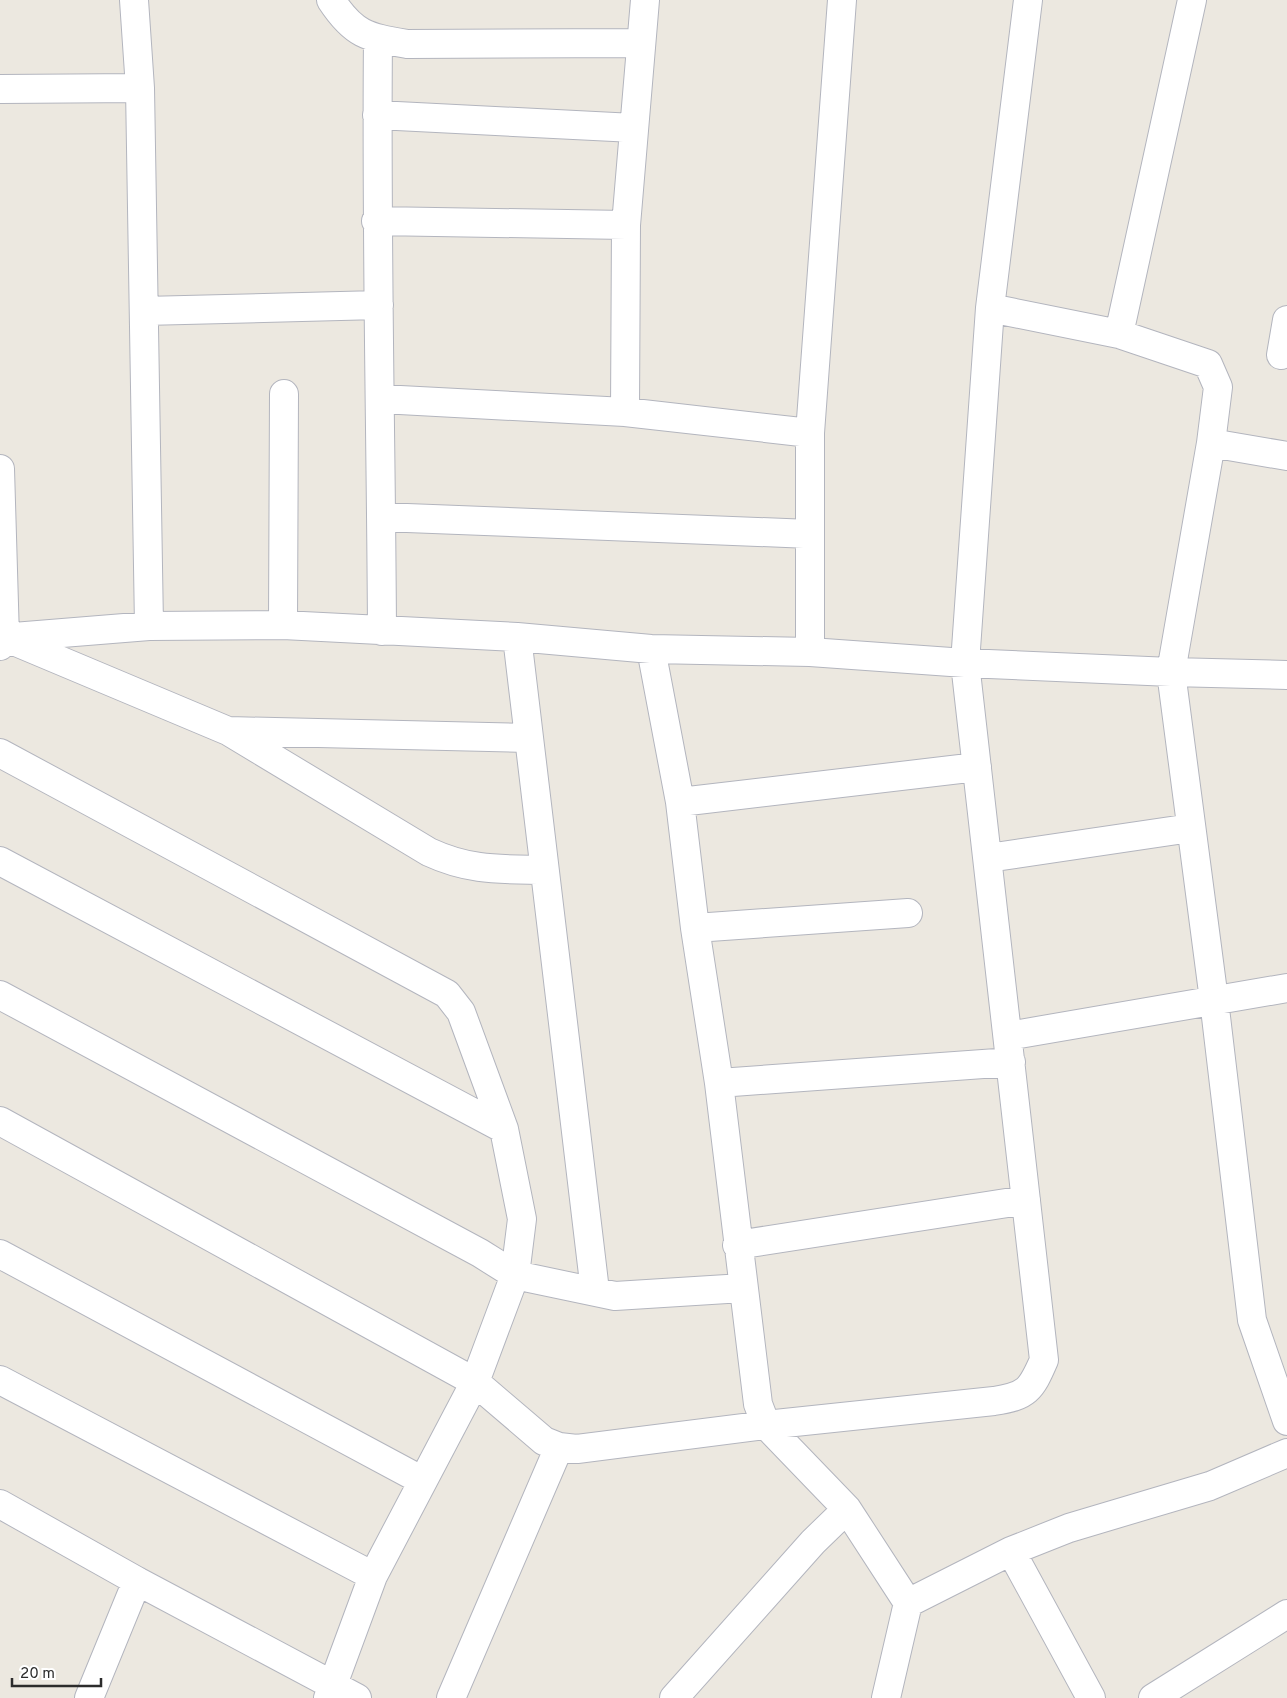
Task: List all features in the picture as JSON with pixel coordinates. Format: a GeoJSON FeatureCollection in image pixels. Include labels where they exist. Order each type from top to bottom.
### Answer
{"type":"FeatureCollection","features":[{"type":"Feature","properties":{"kind":"street"},"geometry":{"type":"LineString","coordinates":[[134,0],[140,88],[149,626]]}},
{"type":"Feature","properties":{"kind":"street"},"geometry":{"type":"LineString","coordinates":[[331,0],[341,16],[359,32],[378,39],[407,44],[641,43]]}},
{"type":"Feature","properties":{"kind":"street"},"geometry":{"type":"LineString","coordinates":[[625,412],[626,225],[645,0]]}},
{"type":"Feature","properties":{"kind":"street"},"geometry":{"type":"LineString","coordinates":[[810,652],[810,433],[842,0]]}},
{"type":"Feature","properties":{"kind":"street"},"geometry":{"type":"LineString","coordinates":[[0,1121],[475,1382],[544,1442],[558,1447],[577,1449],[766,1425],[1018,1398],[1034,1381],[1044,1360],[965,663],[990,308],[1028,0]]}},
{"type":"Feature","properties":{"kind":"street"},"geometry":{"type":"LineString","coordinates":[[1119,334],[1192,0]]}},
{"type":"Feature","properties":{"kind":"street"},"geometry":{"type":"LineString","coordinates":[[378,39],[376,221],[381,399],[382,631]]}},
{"type":"Feature","properties":{"kind":"street"},"geometry":{"type":"LineString","coordinates":[[0,89],[140,88]]}},
{"type":"Feature","properties":{"kind":"street"},"geometry":{"type":"LineString","coordinates":[[377,116],[634,128]]}},
{"type":"Feature","properties":{"kind":"street"},"geometry":{"type":"LineString","coordinates":[[376,221],[626,225]]}},
{"type":"Feature","properties":{"kind":"street"},"geometry":{"type":"LineString","coordinates":[[144,311],[379,305]]}},
{"type":"Feature","properties":{"kind":"street"},"geometry":{"type":"LineString","coordinates":[[990,308],[1119,334],[1208,364],[1218,387],[1211,443],[1171,672],[1214,1000],[1252,1320],[1287,1421]]}},
{"type":"Feature","properties":{"kind":"street"},"geometry":{"type":"LineString","coordinates":[[1281,356],[1287,320]]}},
{"type":"Feature","properties":{"kind":"street"},"geometry":{"type":"LineString","coordinates":[[283,625],[284,394]]}},
{"type":"Feature","properties":{"kind":"street"},"geometry":{"type":"LineString","coordinates":[[381,399],[625,412],[810,433]]}},
{"type":"Feature","properties":{"kind":"street"},"geometry":{"type":"LineString","coordinates":[[1211,443],[1287,456]]}},
{"type":"Feature","properties":{"kind":"street"},"geometry":{"type":"LineString","coordinates":[[0,469],[2,641]]}},
{"type":"Feature","properties":{"kind":"street"},"geometry":{"type":"LineString","coordinates":[[381,517],[810,534]]}},
{"type":"Feature","properties":{"kind":"street"},"geometry":{"type":"LineString","coordinates":[[2,641],[149,626],[283,625],[517,637],[651,648],[810,652],[965,663],[1287,675]]}},
{"type":"Feature","properties":{"kind":"street"},"geometry":{"type":"LineString","coordinates":[[517,637],[527,738],[595,1291]]}},
{"type":"Feature","properties":{"kind":"street"},"geometry":{"type":"LineString","coordinates":[[2,641],[228,731],[429,852],[453,863],[481,869],[544,870]]}},
{"type":"Feature","properties":{"kind":"street"},"geometry":{"type":"LineString","coordinates":[[651,648],[680,802],[695,928],[719,1083],[737,1244],[758,1404],[766,1425],[847,1508],[908,1603],[886,1698]]}},
{"type":"Feature","properties":{"kind":"street"},"geometry":{"type":"LineString","coordinates":[[228,731],[527,738]]}},
{"type":"Feature","properties":{"kind":"street"},"geometry":{"type":"LineString","coordinates":[[0,753],[447,994],[461,1012],[504,1130],[522,1219],[516,1275],[475,1382],[373,1576],[340,1694],[0,1504]]}},
{"type":"Feature","properties":{"kind":"street"},"geometry":{"type":"LineString","coordinates":[[680,802],[977,767]]}},
{"type":"Feature","properties":{"kind":"street"},"geometry":{"type":"LineString","coordinates":[[988,858],[1192,828]]}},
{"type":"Feature","properties":{"kind":"street"},"geometry":{"type":"LineString","coordinates":[[0,861],[504,1130]]}},
{"type":"Feature","properties":{"kind":"street"},"geometry":{"type":"LineString","coordinates":[[695,928],[908,913]]}},
{"type":"Feature","properties":{"kind":"street"},"geometry":{"type":"LineString","coordinates":[[719,1083],[1010,1049],[1214,1000],[1287,988]]}},
{"type":"Feature","properties":{"kind":"street"},"geometry":{"type":"LineString","coordinates":[[0,995],[480,1253],[516,1275],[615,1296],[743,1288]]}},
{"type":"Feature","properties":{"kind":"street"},"geometry":{"type":"LineString","coordinates":[[737,1244],[1026,1200]]}},
{"type":"Feature","properties":{"kind":"street"},"geometry":{"type":"LineString","coordinates":[[0,1254],[423,1480]]}},
{"type":"Feature","properties":{"kind":"street"},"geometry":{"type":"LineString","coordinates":[[0,1380],[373,1576]]}},
{"type":"Feature","properties":{"kind":"street"},"geometry":{"type":"LineString","coordinates":[[451,1698],[558,1447]]}},
{"type":"Feature","properties":{"kind":"street"},"geometry":{"type":"LineString","coordinates":[[908,1603],[1011,1551],[1069,1528],[1210,1486],[1287,1453]]}},
{"type":"Feature","properties":{"kind":"street"},"geometry":{"type":"LineString","coordinates":[[674,1698],[813,1542],[847,1508]]}},
{"type":"Feature","properties":{"kind":"street"},"geometry":{"type":"LineString","coordinates":[[1011,1551],[1091,1698]]}},
{"type":"Feature","properties":{"kind":"street"},"geometry":{"type":"LineString","coordinates":[[89,1698],[137,1581]]}},
{"type":"Feature","properties":{"kind":"street"},"geometry":{"type":"LineString","coordinates":[[1153,1698],[1287,1614]]}}]}
